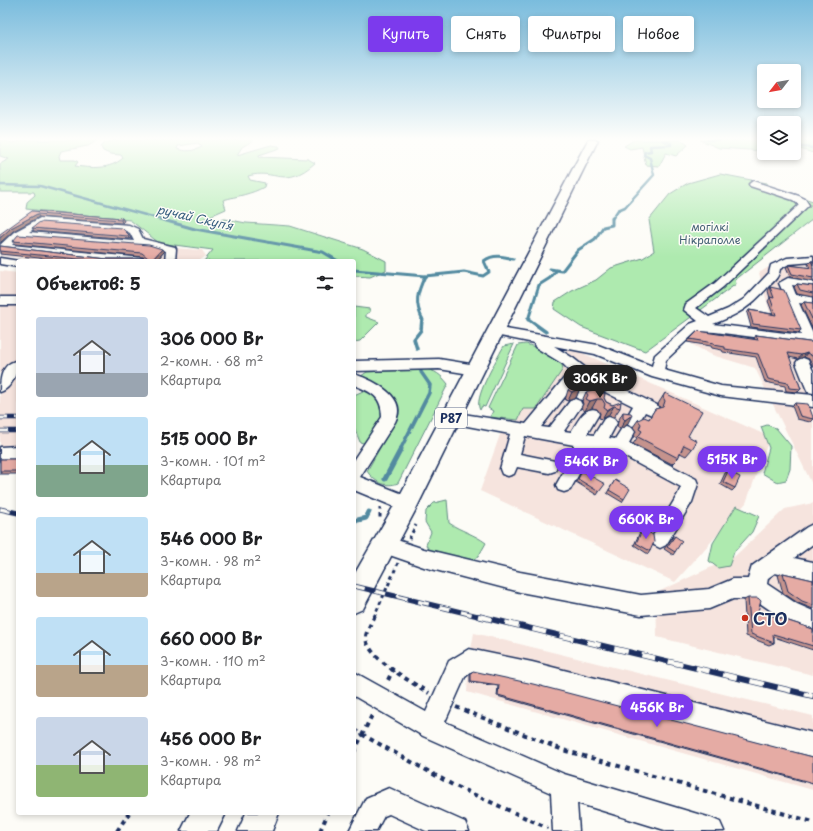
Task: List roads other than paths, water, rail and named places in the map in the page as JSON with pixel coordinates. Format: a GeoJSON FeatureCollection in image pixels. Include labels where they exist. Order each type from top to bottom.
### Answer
{"type":"FeatureCollection","features":[{"type":"Feature","properties":{"kind":"main road","name":"Р87"},"geometry":{"type":"LineString","coordinates":[[356,596],[407,504],[573,179]]}},
{"type":"Feature","properties":{"kind":"main road"},"geometry":{"type":"LineString","coordinates":[[198,831],[209,815]]}},
{"type":"Feature","properties":{"kind":"main road"},"geometry":{"type":"LineString","coordinates":[[255,831],[263,815]]}},
{"type":"Feature","properties":{"kind":"lane"},"geometry":{"type":"LineString","coordinates":[[707,321],[690,310],[690,307],[719,285],[804,205],[802,201],[796,198],[753,184]]}},
{"type":"Feature","properties":{"kind":"lane"},"geometry":{"type":"LineString","coordinates":[[120,259],[18,250],[4,247],[18,234],[40,221],[126,227],[134,231],[139,241],[154,246]]}},
{"type":"Feature","properties":{"kind":"lane"},"geometry":{"type":"LineString","coordinates":[[18,234],[154,246],[171,249],[170,259]]}},
{"type":"Feature","properties":{"kind":"lane"},"geometry":{"type":"LineString","coordinates":[[657,373],[660,358],[694,327],[732,312],[748,302],[774,270],[787,261],[813,259]]}},
{"type":"Feature","properties":{"kind":"lane"},"geometry":{"type":"LineString","coordinates":[[0,261],[16,264]]}},
{"type":"Feature","properties":{"kind":"lane"},"geometry":{"type":"LineString","coordinates":[[774,270],[813,269]]}},
{"type":"Feature","properties":{"kind":"lane"},"geometry":{"type":"LineString","coordinates":[[774,270],[788,281],[813,284]]}},
{"type":"Feature","properties":{"kind":"lane"},"geometry":{"type":"LineString","coordinates":[[694,327],[715,328],[809,341],[785,283],[788,281]]}},
{"type":"Feature","properties":{"kind":"lane"},"geometry":{"type":"LineString","coordinates":[[792,298],[813,301]]}},
{"type":"Feature","properties":{"kind":"lane"},"geometry":{"type":"LineString","coordinates":[[0,301],[16,300]]}},
{"type":"Feature","properties":{"kind":"lane"},"geometry":{"type":"LineString","coordinates":[[800,318],[813,320]]}},
{"type":"Feature","properties":{"kind":"lane"},"geometry":{"type":"LineString","coordinates":[[494,331],[598,350],[657,373],[721,391],[813,401]]}},
{"type":"Feature","properties":{"kind":"lane"},"geometry":{"type":"LineString","coordinates":[[528,338],[568,361],[595,413],[690,484],[686,497],[660,539]]}},
{"type":"Feature","properties":{"kind":"lane"},"geometry":{"type":"LineString","coordinates":[[813,365],[803,363],[813,388]]}},
{"type":"Feature","properties":{"kind":"lane"},"geometry":{"type":"LineString","coordinates":[[356,366],[375,364],[439,364],[476,370]]}},
{"type":"Feature","properties":{"kind":"lane"},"geometry":{"type":"LineString","coordinates":[[0,366],[16,366]]}},
{"type":"Feature","properties":{"kind":"lane"},"geometry":{"type":"LineString","coordinates":[[0,387],[16,366]]}},
{"type":"Feature","properties":{"kind":"lane"},"geometry":{"type":"LineString","coordinates":[[356,368],[386,399],[391,407],[390,418],[356,470]]}},
{"type":"Feature","properties":{"kind":"lane"},"geometry":{"type":"LineString","coordinates":[[451,418],[595,413]]}},
{"type":"Feature","properties":{"kind":"lane"},"geometry":{"type":"LineString","coordinates":[[549,466],[509,464],[595,413]]}},
{"type":"Feature","properties":{"kind":"lane"},"geometry":{"type":"LineString","coordinates":[[564,485],[581,456],[595,413]]}},
{"type":"Feature","properties":{"kind":"lane"},"geometry":{"type":"LineString","coordinates":[[0,454],[16,453]]}},
{"type":"Feature","properties":{"kind":"lane"},"geometry":{"type":"LineString","coordinates":[[356,483],[407,504]]}},
{"type":"Feature","properties":{"kind":"lane"},"geometry":{"type":"LineString","coordinates":[[757,589],[759,573],[813,533]]}},
{"type":"Feature","properties":{"kind":"lane"},"geometry":{"type":"LineString","coordinates":[[385,545],[424,558],[520,582],[641,605],[708,599],[733,589],[757,589],[790,612],[813,621]]}},
{"type":"Feature","properties":{"kind":"lane"},"geometry":{"type":"LineString","coordinates":[[773,563],[813,572]]}},
{"type":"Feature","properties":{"kind":"lane"},"geometry":{"type":"LineString","coordinates":[[431,728],[457,669],[469,660],[532,673],[813,745]]}},
{"type":"Feature","properties":{"kind":"lane"},"geometry":{"type":"LineString","coordinates":[[356,684],[431,728],[563,786],[711,831]]}},
{"type":"Feature","properties":{"kind":"lane"},"geometry":{"type":"LineString","coordinates":[[563,786],[566,831]]}},
{"type":"Feature","properties":{"kind":"lane"},"geometry":{"type":"LineString","coordinates":[[362,831],[375,807],[390,801],[456,831]]}},
{"type":"Feature","properties":{"kind":"waterway","name":"ручай Скупʼя"},"geometry":{"type":"LineString","coordinates":[[612,219],[618,210],[625,207],[651,179]]}},
{"type":"Feature","properties":{"kind":"waterway","name":"ручай Скупʼя"},"geometry":{"type":"LineString","coordinates":[[0,185],[40,186],[160,219]]}},
{"type":"Feature","properties":{"kind":"waterway","name":"ручай Скупʼя"},"geometry":{"type":"LineString","coordinates":[[156,218],[195,229],[323,252],[335,259]]}},
{"type":"Feature","properties":{"kind":"waterway","name":"ручай Скупʼя"},"geometry":{"type":"LineString","coordinates":[[550,269],[562,271],[578,250],[595,239],[603,227],[612,225],[612,219]]}},
{"type":"Feature","properties":{"kind":"waterway","name":"ручай Скупʼя"},"geometry":{"type":"LineString","coordinates":[[425,276],[464,272],[483,276],[489,272],[484,261],[487,259],[498,256],[513,259]]}},
{"type":"Feature","properties":{"kind":"waterway","name":"ручай Скупʼя"},"geometry":{"type":"LineString","coordinates":[[356,270],[425,276]]}},
{"type":"Feature","properties":{"kind":"waterway"},"geometry":{"type":"LineString","coordinates":[[528,319],[539,285],[550,278],[556,271]]}},
{"type":"Feature","properties":{"kind":"waterway"},"geometry":{"type":"LineString","coordinates":[[423,320],[418,308],[418,293],[425,276]]}},
{"type":"Feature","properties":{"kind":"waterway"},"geometry":{"type":"LineString","coordinates":[[417,349],[414,339],[421,330],[422,319]]}},
{"type":"Feature","properties":{"kind":"waterway"},"geometry":{"type":"LineString","coordinates":[[528,319],[546,332]]}},
{"type":"Feature","properties":{"kind":"waterway"},"geometry":{"type":"LineString","coordinates":[[400,450],[429,393],[430,385],[421,372]]}},
{"type":"Feature","properties":{"kind":"waterway"},"geometry":{"type":"LineString","coordinates":[[385,479],[401,449]]}},
{"type":"Feature","properties":{"kind":"waterway"},"geometry":{"type":"LineString","coordinates":[[356,520],[366,518],[369,512]]}},
{"type":"Feature","properties":{"kind":"railway"},"geometry":{"type":"LineString","coordinates":[[0,418],[16,418]]}},
{"type":"Feature","properties":{"kind":"railway"},"geometry":{"type":"LineString","coordinates":[[0,431],[16,431]]}},
{"type":"Feature","properties":{"kind":"railway"},"geometry":{"type":"LineString","coordinates":[[0,509],[16,513]]}},
{"type":"Feature","properties":{"kind":"railway"},"geometry":{"type":"LineString","coordinates":[[356,586],[482,617]]}},
{"type":"Feature","properties":{"kind":"railway"},"geometry":{"type":"LineString","coordinates":[[478,616],[813,696]]}},
{"type":"Feature","properties":{"kind":"place","name":"СТО"},"geometry":{"type":"Point","coordinates":[745,618]}},
{"type":"Feature","properties":{"kind":"park label","name":"могілкі Нікраполле"},"geometry":{"type":"Point","coordinates":[710,232]}}]}
